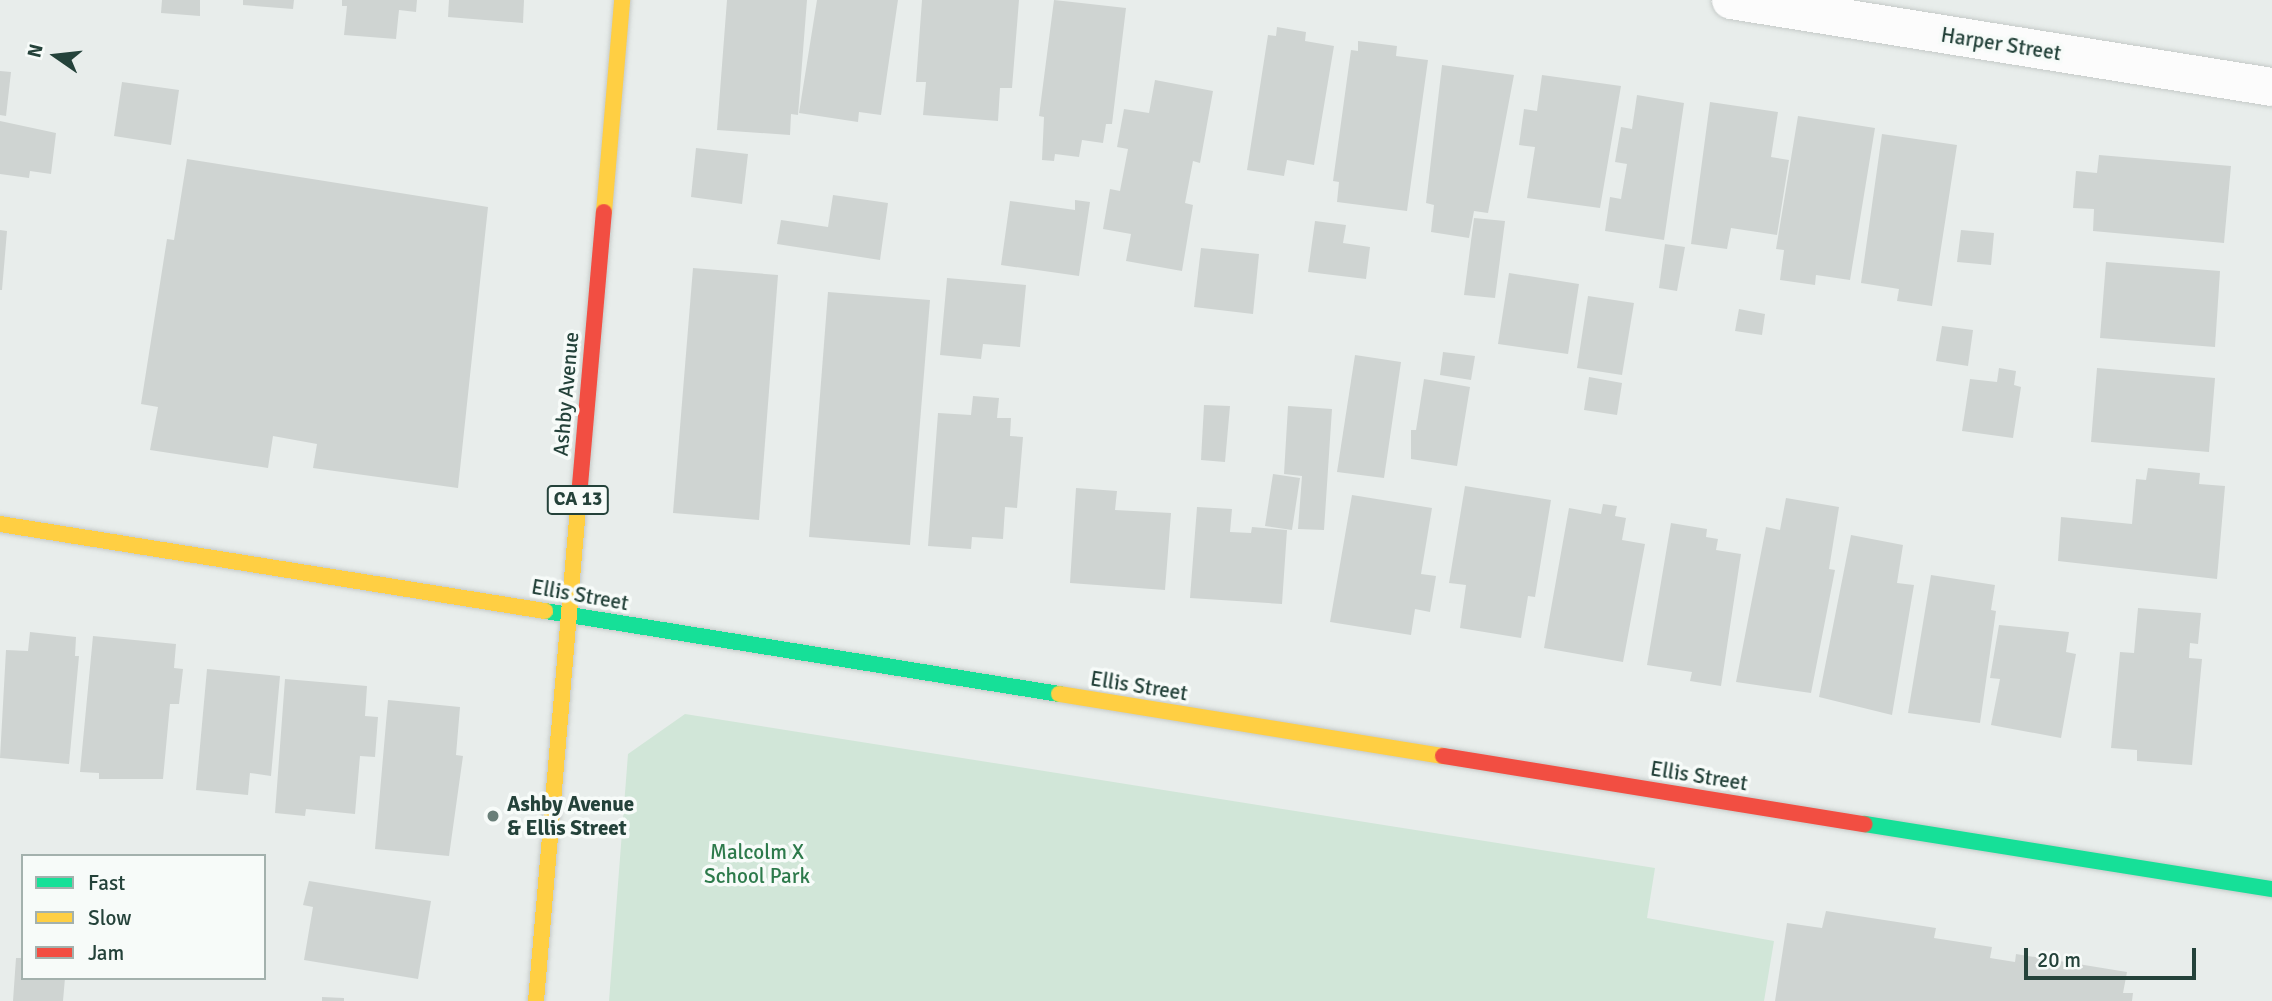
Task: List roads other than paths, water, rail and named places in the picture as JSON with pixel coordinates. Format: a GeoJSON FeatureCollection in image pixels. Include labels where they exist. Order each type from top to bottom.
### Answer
{"type":"FeatureCollection","features":[{"type":"Feature","properties":{"kind":"street","name":"Ashby Avenue"},"geometry":{"type":"LineString","coordinates":[[536,1001],[622,0]]}},
{"type":"Feature","properties":{"kind":"street","name":"Harper Street"},"geometry":{"type":"LineString","coordinates":[[1731,0],[2272,87]]}},
{"type":"Feature","properties":{"kind":"street","name":"Ellis Street"},"geometry":{"type":"LineString","coordinates":[[0,524],[2272,889]]}},
{"type":"Feature","properties":{"kind":"place","name":"Ashby Avenue & Ellis Street"},"geometry":{"type":"Point","coordinates":[493,816]}},
{"type":"Feature","properties":{"kind":"park label","name":"Malcolm X School Park"},"geometry":{"type":"Point","coordinates":[757,864]}}]}
